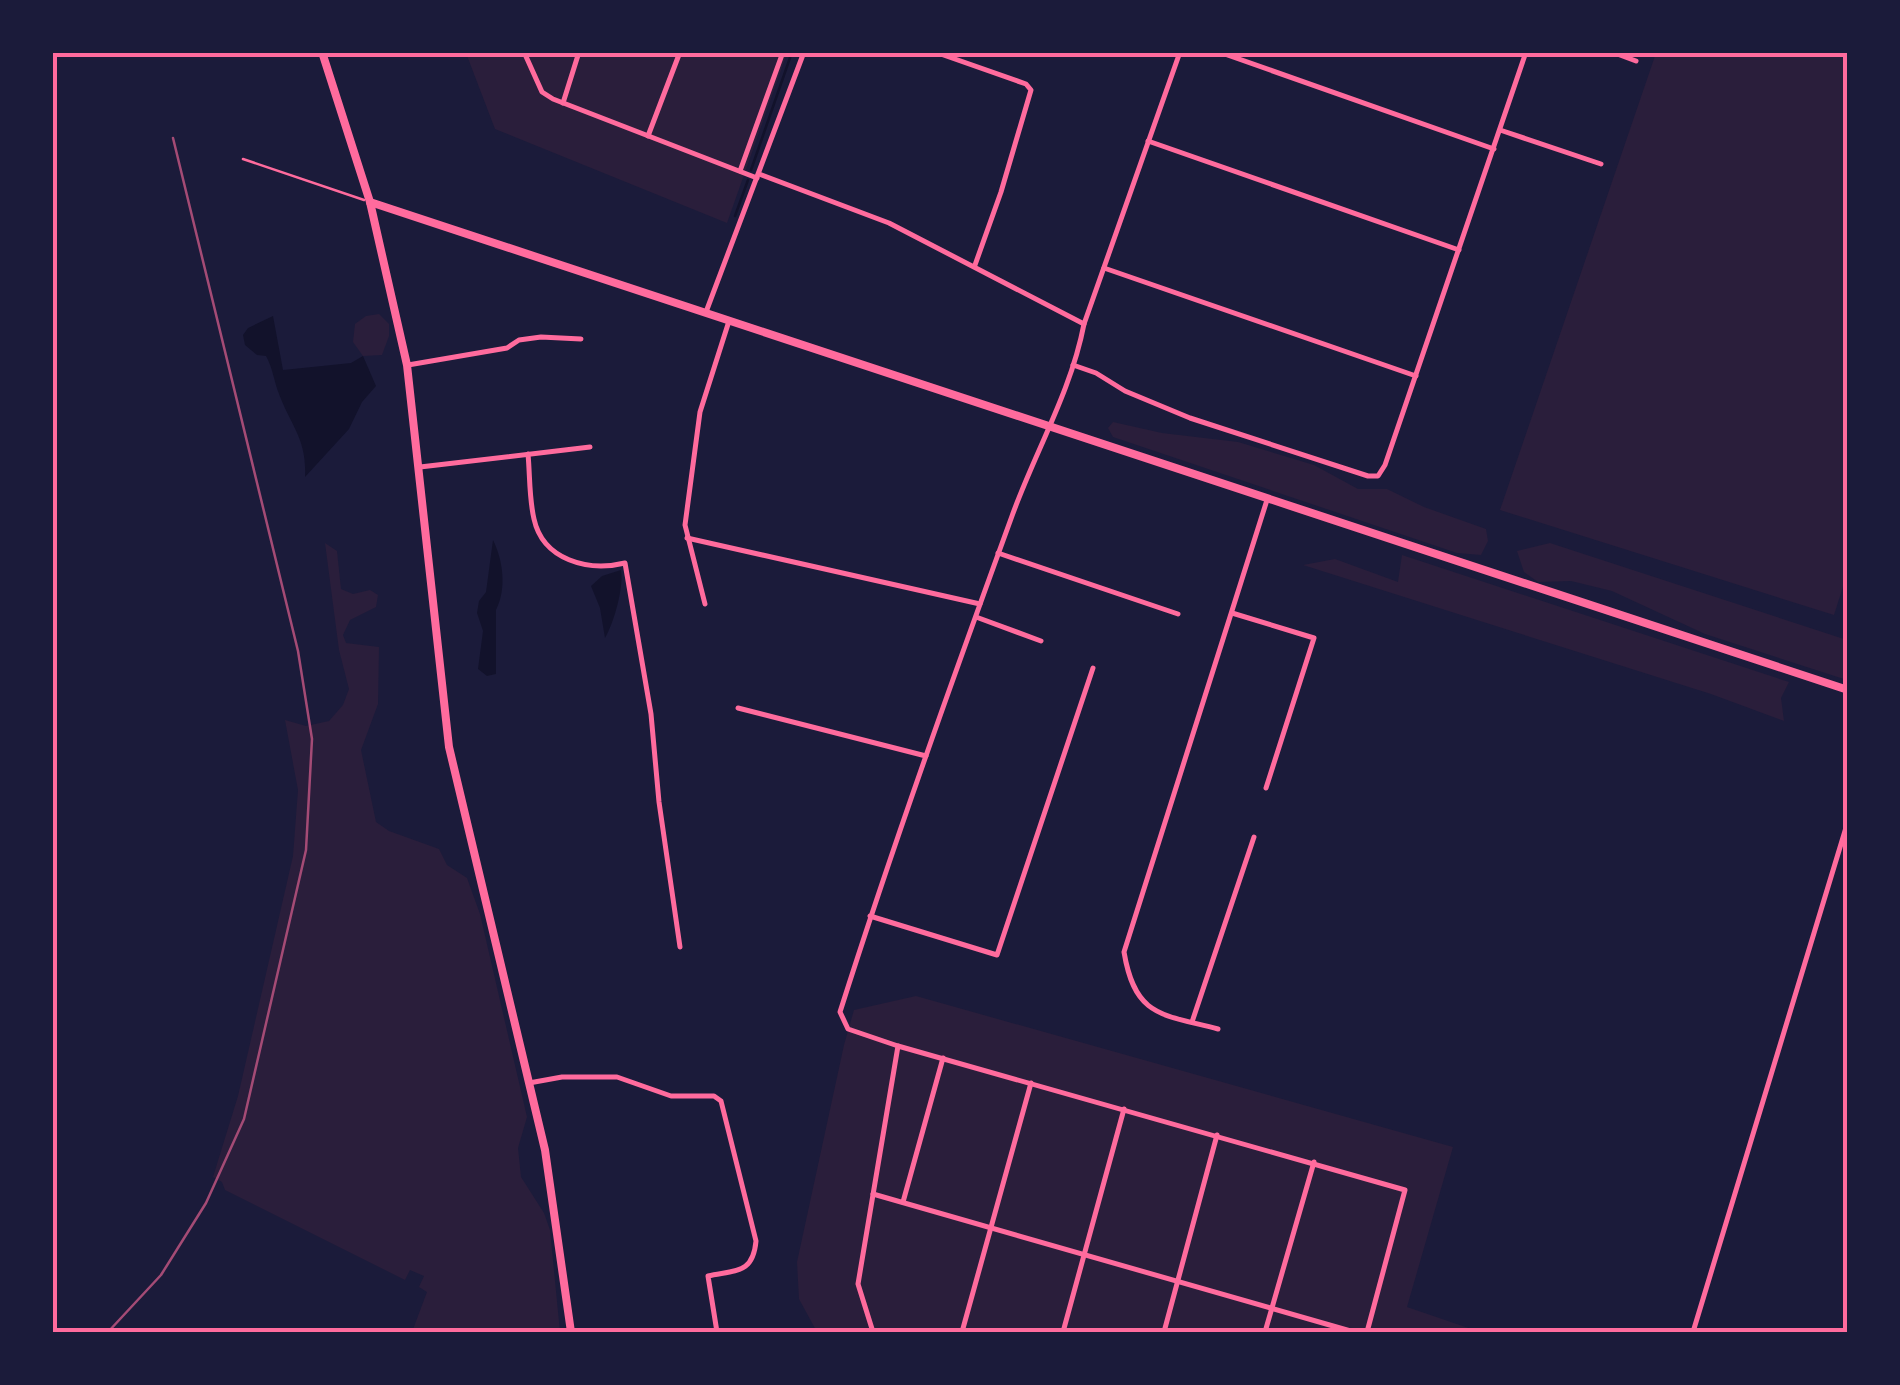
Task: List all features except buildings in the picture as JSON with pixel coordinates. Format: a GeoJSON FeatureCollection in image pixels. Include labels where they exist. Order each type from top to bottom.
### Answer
{"type":"FeatureCollection","features":[{"type":"Feature","properties":{"kind":"main road"},"geometry":{"type":"LineString","coordinates":[[322,52],[370,202],[407,365],[449,747],[544,1150],[571,1332]]}},
{"type":"Feature","properties":{"kind":"main road"},"geometry":{"type":"LineString","coordinates":[[370,202],[1848,690]]}},
{"type":"Feature","properties":{"kind":"street"},"geometry":{"type":"LineString","coordinates":[[524,52],[542,92],[564,103],[889,223],[1084,324]]}},
{"type":"Feature","properties":{"kind":"street"},"geometry":{"type":"LineString","coordinates":[[564,103],[579,52]]}},
{"type":"Feature","properties":{"kind":"street"},"geometry":{"type":"LineString","coordinates":[[648,136],[680,52]]}},
{"type":"Feature","properties":{"kind":"street"},"geometry":{"type":"LineString","coordinates":[[740,171],[783,52]]}},
{"type":"Feature","properties":{"kind":"street"},"geometry":{"type":"LineString","coordinates":[[706,314],[804,52]]}},
{"type":"Feature","properties":{"kind":"street"},"geometry":{"type":"LineString","coordinates":[[935,52],[1026,84],[1031,90],[1002,192],[975,265]]}},
{"type":"Feature","properties":{"kind":"street"},"geometry":{"type":"LineString","coordinates":[[1180,52],[1084,324],[1053,430],[998,553],[840,1012],[848,1029],[898,1046],[1405,1190],[1367,1332]]}},
{"type":"Feature","properties":{"kind":"street"},"geometry":{"type":"LineString","coordinates":[[1219,52],[1494,149]]}},
{"type":"Feature","properties":{"kind":"street"},"geometry":{"type":"LineString","coordinates":[[1074,365],[1190,418],[1378,476],[1385,466],[1526,52]]}},
{"type":"Feature","properties":{"kind":"street"},"geometry":{"type":"LineString","coordinates":[[1612,52],[1636,61]]}},
{"type":"Feature","properties":{"kind":"street"},"geometry":{"type":"LineString","coordinates":[[1500,130],[1602,164]]}},
{"type":"Feature","properties":{"kind":"street"},"geometry":{"type":"LineString","coordinates":[[1148,141],[1459,250]]}},
{"type":"Feature","properties":{"kind":"street"},"geometry":{"type":"LineString","coordinates":[[1104,268],[1416,376]]}},
{"type":"Feature","properties":{"kind":"street"},"geometry":{"type":"LineString","coordinates":[[705,604],[685,525],[700,412],[729,321]]}},
{"type":"Feature","properties":{"kind":"street"},"geometry":{"type":"LineString","coordinates":[[407,365],[507,348],[520,340],[581,339]]}},
{"type":"Feature","properties":{"kind":"street"},"geometry":{"type":"LineString","coordinates":[[420,467],[590,446]]}},
{"type":"Feature","properties":{"kind":"street"},"geometry":{"type":"LineString","coordinates":[[528,454],[534,519],[541,540],[572,562],[591,567],[625,563],[651,714],[680,946]]}},
{"type":"Feature","properties":{"kind":"street"},"geometry":{"type":"LineString","coordinates":[[1218,1028],[1154,1010],[1140,1000],[1128,974],[1124,952],[1267,500]]}},
{"type":"Feature","properties":{"kind":"street"},"geometry":{"type":"LineString","coordinates":[[687,538],[980,604]]}},
{"type":"Feature","properties":{"kind":"street"},"geometry":{"type":"LineString","coordinates":[[998,553],[1178,614]]}},
{"type":"Feature","properties":{"kind":"street"},"geometry":{"type":"LineString","coordinates":[[1232,613],[1314,638],[1266,788]]}},
{"type":"Feature","properties":{"kind":"street"},"geometry":{"type":"LineString","coordinates":[[976,617],[1041,641]]}},
{"type":"Feature","properties":{"kind":"street"},"geometry":{"type":"LineString","coordinates":[[870,916],[997,955],[1094,668]]}},
{"type":"Feature","properties":{"kind":"street"},"geometry":{"type":"LineString","coordinates":[[738,708],[926,756]]}},
{"type":"Feature","properties":{"kind":"street"},"geometry":{"type":"LineString","coordinates":[[1693,1332],[1848,822]]}},
{"type":"Feature","properties":{"kind":"street"},"geometry":{"type":"LineString","coordinates":[[1192,1022],[1254,837]]}},
{"type":"Feature","properties":{"kind":"street"},"geometry":{"type":"LineString","coordinates":[[873,1332],[858,1284],[898,1046]]}},
{"type":"Feature","properties":{"kind":"street"},"geometry":{"type":"LineString","coordinates":[[903,1202],[943,1058]]}},
{"type":"Feature","properties":{"kind":"street"},"geometry":{"type":"LineString","coordinates":[[530,1083],[562,1076],[616,1077],[672,1096],[714,1096],[721,1101],[756,1241],[754,1258],[747,1267],[708,1276],[717,1332]]}},
{"type":"Feature","properties":{"kind":"street"},"geometry":{"type":"LineString","coordinates":[[962,1332],[1032,1083]]}},
{"type":"Feature","properties":{"kind":"street"},"geometry":{"type":"LineString","coordinates":[[1063,1332],[1124,1109]]}},
{"type":"Feature","properties":{"kind":"street"},"geometry":{"type":"LineString","coordinates":[[1164,1332],[1218,1135]]}},
{"type":"Feature","properties":{"kind":"street"},"geometry":{"type":"LineString","coordinates":[[1265,1332],[1314,1162]]}},
{"type":"Feature","properties":{"kind":"street"},"geometry":{"type":"LineString","coordinates":[[874,1194],[1354,1332]]}},
{"type":"Feature","properties":{"kind":"lane"},"geometry":{"type":"LineString","coordinates":[[243,159],[370,202]]}},
{"type":"Feature","properties":{"kind":"shaded area"},"geometry":{"type":"Polygon","coordinates":[[[466,53],[787,53],[727,223],[495,129],[466,53]]]}},
{"type":"Feature","properties":{"kind":"shaded area"},"geometry":{"type":"Polygon","coordinates":[[[1656,53],[1847,53],[1848,571],[1834,615],[1500,510],[1656,53]]]}},
{"type":"Feature","properties":{"kind":"shaded area"},"geometry":{"type":"Polygon","coordinates":[[[379,314],[389,324],[382,355],[363,356],[353,342],[355,324],[366,316],[379,314]]]}},
{"type":"Feature","properties":{"kind":"shaded area"},"geometry":{"type":"Polygon","coordinates":[[[273,316],[283,370],[351,363],[363,356],[376,386],[362,402],[349,429],[305,477],[301,442],[266,356],[257,355],[245,345],[243,335],[248,328],[273,316]]]}},
{"type":"Feature","properties":{"kind":"shaded area"},"geometry":{"type":"Polygon","coordinates":[[[1113,422],[1162,433],[1238,442],[1314,465],[1358,489],[1387,489],[1486,529],[1488,541],[1481,555],[1457,553],[1113,437],[1108,428],[1113,422]]]}},
{"type":"Feature","properties":{"kind":"shaded area"},"geometry":{"type":"Polygon","coordinates":[[[493,540],[503,584],[496,610],[496,674],[487,676],[478,669],[483,631],[477,613],[486,592],[493,540]]]}},
{"type":"Feature","properties":{"kind":"shaded area"},"geometry":{"type":"Polygon","coordinates":[[[325,543],[337,551],[341,589],[353,594],[370,590],[378,595],[376,607],[350,620],[343,635],[346,643],[379,647],[378,704],[361,750],[376,822],[389,831],[439,849],[447,865],[467,878],[480,914],[527,1117],[518,1148],[521,1177],[550,1230],[560,1332],[412,1332],[427,1292],[419,1287],[424,1276],[410,1270],[405,1280],[225,1190],[222,1182],[213,1177],[238,1096],[293,856],[298,790],[285,720],[306,726],[329,721],[343,705],[349,689],[339,650],[325,543]]]}},
{"type":"Feature","properties":{"kind":"shaded area"},"geometry":{"type":"Polygon","coordinates":[[[1550,543],[1847,640],[1847,680],[1705,634],[1612,591],[1571,581],[1538,582],[1524,572],[1517,551],[1550,543]]]}},
{"type":"Feature","properties":{"kind":"shaded area"},"geometry":{"type":"Polygon","coordinates":[[[1402,555],[1789,682],[1781,698],[1784,721],[1711,694],[1303,565],[1335,559],[1398,582],[1402,555]]]}},
{"type":"Feature","properties":{"kind":"shaded area"},"geometry":{"type":"Polygon","coordinates":[[[621,570],[618,605],[605,638],[591,586],[602,576],[621,570]]]}},
{"type":"Feature","properties":{"kind":"shaded area"},"geometry":{"type":"Polygon","coordinates":[[[916,996],[1453,1147],[1407,1307],[1480,1332],[817,1332],[799,1299],[797,1262],[854,1010],[916,996]]]}},
{"type":"Feature","properties":{"kind":"waterway"},"geometry":{"type":"LineString","coordinates":[[751,170],[792,52]]}},
{"type":"Feature","properties":{"kind":"waterway"},"geometry":{"type":"LineString","coordinates":[[735,216],[748,180]]}},
{"type":"Feature","properties":{"kind":"railway"},"geometry":{"type":"LineString","coordinates":[[108,1332],[161,1275],[206,1203],[244,1119],[306,850],[312,739],[298,651],[173,138]]}}]}
